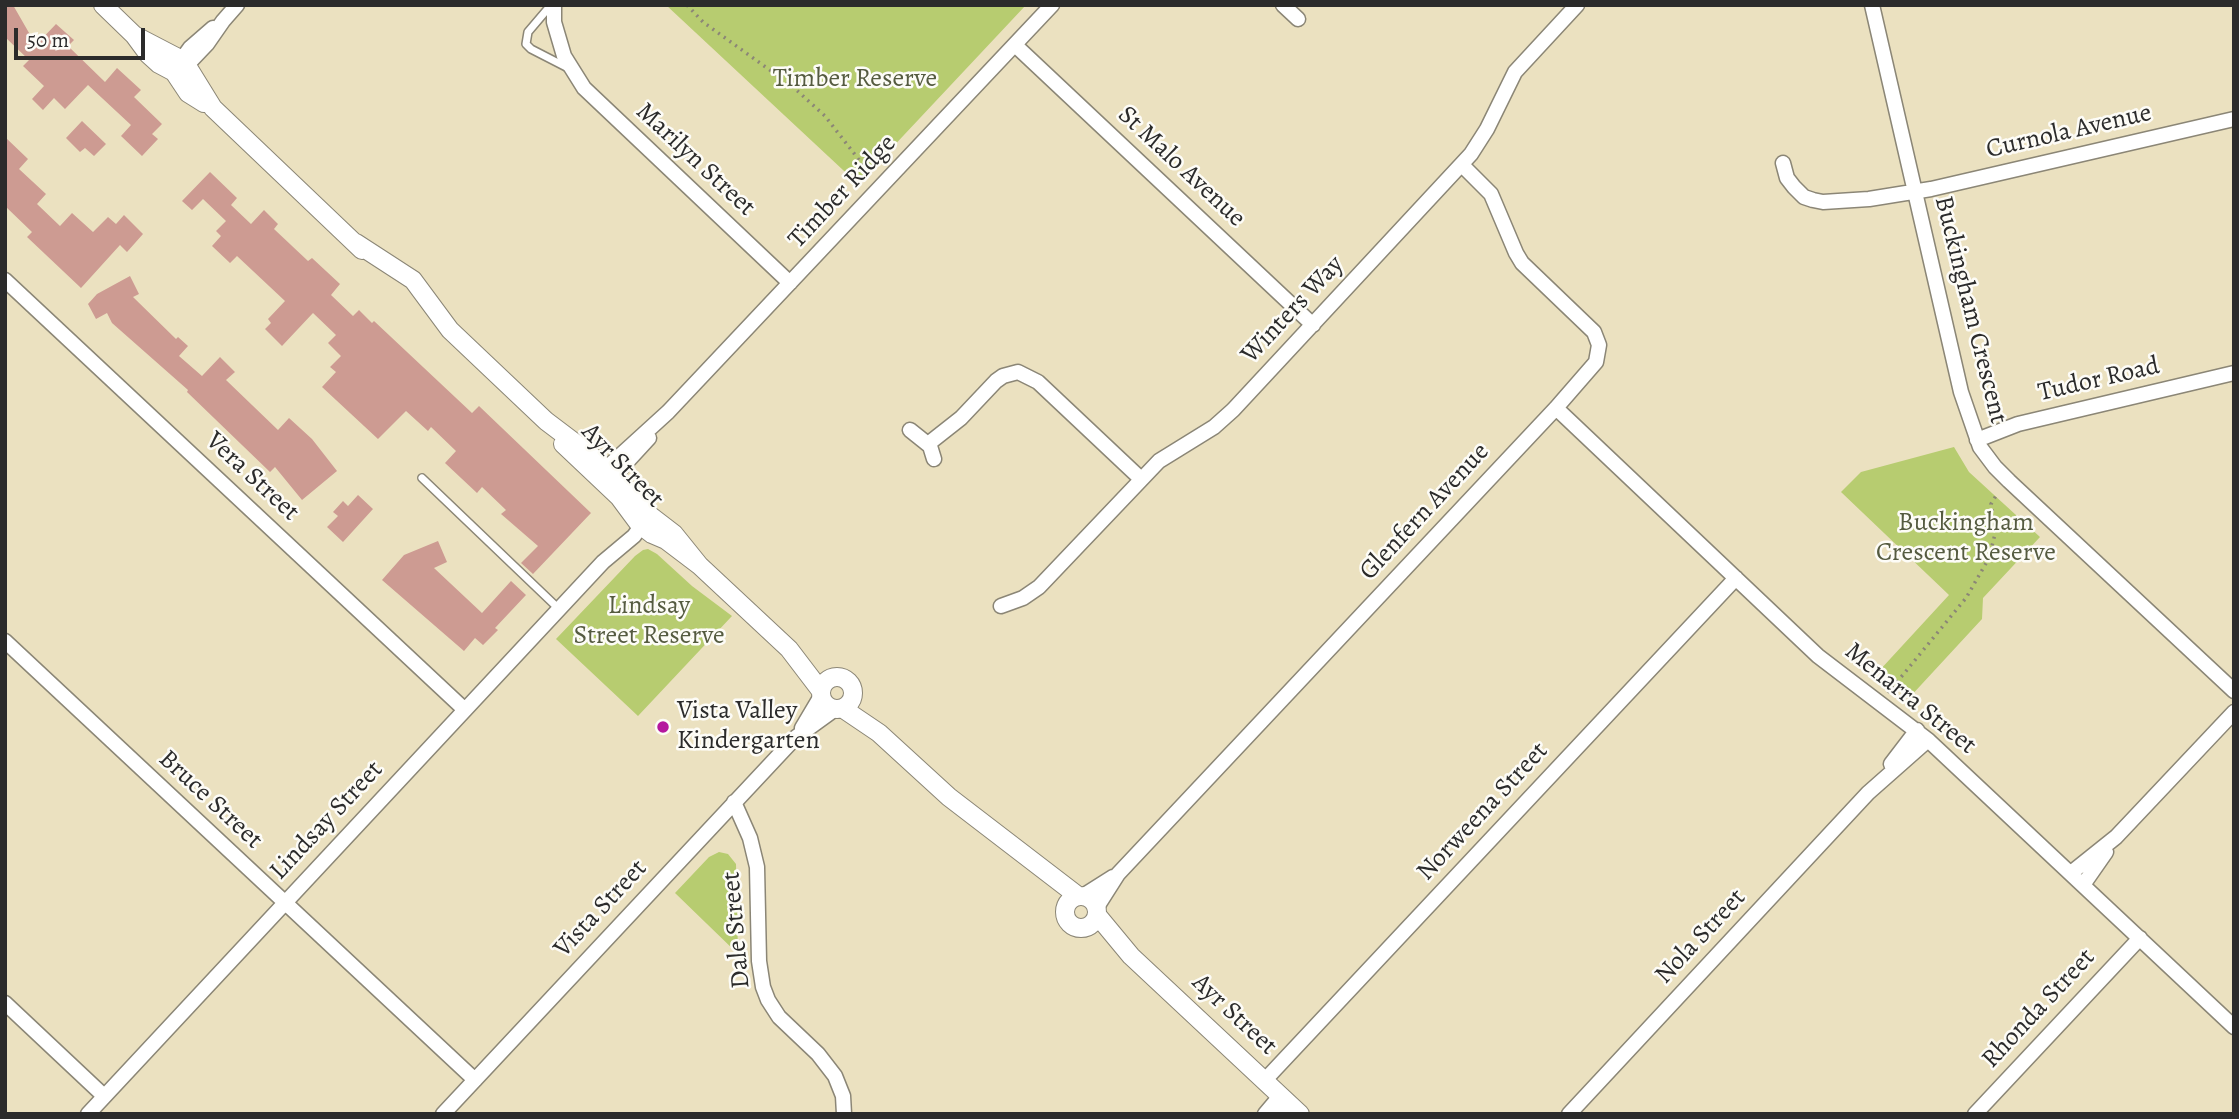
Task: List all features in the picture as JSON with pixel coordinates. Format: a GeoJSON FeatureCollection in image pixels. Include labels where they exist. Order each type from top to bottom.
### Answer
{"type":"FeatureCollection","features":[{"type":"Feature","properties":{"kind":"street","name":"Ayr Street"},"geometry":{"type":"LineString","coordinates":[[103,5],[134,34],[153,59],[181,65],[188,93],[213,108],[356,243],[413,280],[450,330],[608,476],[642,520],[674,534],[699,565],[789,649],[813,677],[821,693]]}},
{"type":"Feature","properties":{"kind":"street"},"geometry":{"type":"LineString","coordinates":[[181,65],[201,37],[223,21],[237,5]]}},
{"type":"Feature","properties":{"kind":"street","name":"Marilyn Street"},"geometry":{"type":"LineString","coordinates":[[553,5],[558,38],[570,69],[584,89],[790,283]]}},
{"type":"Feature","properties":{"kind":"street","name":"Timber Ridge"},"geometry":{"type":"LineString","coordinates":[[608,476],[632,443],[668,412],[1052,5]]}},
{"type":"Feature","properties":{"kind":"street"},"geometry":{"type":"LineString","coordinates":[[1283,5],[1298,19]]}},
{"type":"Feature","properties":{"kind":"street","name":"Winters Way"},"geometry":{"type":"LineString","coordinates":[[1001,606],[1024,598],[1039,587],[1141,479],[1170,453],[1223,420],[1462,165],[1487,129],[1515,72],[1577,5]]}},
{"type":"Feature","properties":{"kind":"street","name":"Buckingham Crescent"},"geometry":{"type":"LineString","coordinates":[[1871,5],[1961,392],[1977,440],[1986,456],[2009,481],[2234,691]]}},
{"type":"Feature","properties":{"kind":"street","name":"St Malo Avenue"},"geometry":{"type":"LineString","coordinates":[[1015,45],[1313,325]]}},
{"type":"Feature","properties":{"kind":"street","name":"Curnola Avenue"},"geometry":{"type":"LineString","coordinates":[[1783,163],[1787,178],[1804,197],[1842,201],[1916,192],[2234,119]]}},
{"type":"Feature","properties":{"kind":"street","name":"Glenfern Avenue"},"geometry":{"type":"LineString","coordinates":[[1089,904],[1556,408],[1596,362],[1599,353],[1597,338],[1587,325],[1522,263],[1491,194],[1462,165]]}},
{"type":"Feature","properties":{"kind":"street","name":"Vera Street"},"geometry":{"type":"LineString","coordinates":[[5,279],[465,710]]}},
{"type":"Feature","properties":{"kind":"street"},"geometry":{"type":"LineString","coordinates":[[928,444],[961,418],[996,381],[1018,372],[1038,382],[1141,479]]}},
{"type":"Feature","properties":{"kind":"street","name":"Tudor Road"},"geometry":{"type":"LineString","coordinates":[[1977,440],[2018,424],[2234,373]]}},
{"type":"Feature","properties":{"kind":"street","name":"Menarra Street"},"geometry":{"type":"LineString","coordinates":[[1556,408],[1818,656],[1922,735],[2234,1027]]}},
{"type":"Feature","properties":{"kind":"street"},"geometry":{"type":"LineString","coordinates":[[910,430],[928,444],[934,460]]}},
{"type":"Feature","properties":{"kind":"street","name":"Lindsay Street"},"geometry":{"type":"LineString","coordinates":[[88,1114],[603,562],[627,543],[642,520]]}},
{"type":"Feature","properties":{"kind":"street","name":"Norweena Street"},"geometry":{"type":"LineString","coordinates":[[1265,1080],[1736,578]]}},
{"type":"Feature","properties":{"kind":"street","name":"Bruce Street"},"geometry":{"type":"LineString","coordinates":[[5,641],[475,1080]]}},
{"type":"Feature","properties":{"kind":"street","name":"Ayr Street"},"geometry":{"type":"LineString","coordinates":[[789,649],[833,677]]}},
{"type":"Feature","properties":{"kind":"street"},"geometry":{"type":"LineString","coordinates":[[833,677],[848,681],[843,704],[826,705],[821,693],[825,682],[833,677]]}},
{"type":"Feature","properties":{"kind":"street","name":"Vista Street"},"geometry":{"type":"LineString","coordinates":[[795,737],[821,693]]}},
{"type":"Feature","properties":{"kind":"street","name":"Ayr Street"},"geometry":{"type":"LineString","coordinates":[[843,704],[949,797],[1089,904],[1132,956],[1265,1080],[1287,1106]]}},
{"type":"Feature","properties":{"kind":"street","name":"Vista Street"},"geometry":{"type":"LineString","coordinates":[[451,1111],[475,1080],[795,737],[843,704]]}},
{"type":"Feature","properties":{"kind":"street"},"geometry":{"type":"LineString","coordinates":[[2071,873],[2116,836],[2234,712]]}},
{"type":"Feature","properties":{"kind":"street","name":"Nola Street"},"geometry":{"type":"LineString","coordinates":[[1569,1114],[1922,735]]}},
{"type":"Feature","properties":{"kind":"street","name":"Dale Street"},"geometry":{"type":"LineString","coordinates":[[734,802],[745,824],[757,867],[759,961],[763,987],[779,1017],[818,1054],[835,1076],[843,1096],[844,1114]]}},
{"type":"Feature","properties":{"kind":"street"},"geometry":{"type":"LineString","coordinates":[[2083,885],[2116,836]]}},
{"type":"Feature","properties":{"kind":"street","name":"Ayr Street"},"geometry":{"type":"LineString","coordinates":[[1026,857],[1051,888],[1065,914]]}},
{"type":"Feature","properties":{"kind":"street"},"geometry":{"type":"LineString","coordinates":[[1089,904],[1092,925],[1083,929],[1077,928],[1069,923],[1065,914],[1067,905],[1089,904]]}},
{"type":"Feature","properties":{"kind":"street","name":"Ayr Street"},"geometry":{"type":"LineString","coordinates":[[1077,928],[1094,934],[1132,956]]}},
{"type":"Feature","properties":{"kind":"street","name":"Rhonda Street"},"geometry":{"type":"LineString","coordinates":[[1975,1114],[2140,938]]}},
{"type":"Feature","properties":{"kind":"street"},"geometry":{"type":"LineString","coordinates":[[5,1003],[104,1096]]}},
{"type":"Feature","properties":{"kind":"street"},"geometry":{"type":"LineString","coordinates":[[1265,1114],[1287,1106]]}},
{"type":"Feature","properties":{"kind":"lane","name":"Marilyn Street"},"geometry":{"type":"LineString","coordinates":[[553,5],[528,32],[526,44],[570,69]]}},
{"type":"Feature","properties":{"kind":"lane"},"geometry":{"type":"LineString","coordinates":[[422,478],[559,609]]}},
{"type":"Feature","properties":{"kind":"path"},"geometry":{"type":"LineString","coordinates":[[687,5],[730,43],[792,86],[825,116],[870,174]]}},
{"type":"Feature","properties":{"kind":"path"},"geometry":{"type":"LineString","coordinates":[[1880,703],[1956,612],[1989,558],[1996,530],[1991,504],[1997,494]]}},
{"type":"Feature","properties":{"kind":"green space","name":"Timber Reserve"},"geometry":{"type":"Polygon","coordinates":[[[666,5],[1026,5],[858,184],[666,5]]]}},
{"type":"Feature","properties":{"kind":"green space","name":"Buckingham Crescent Reserve"},"geometry":{"type":"Polygon","coordinates":[[[1954,447],[1969,472],[2040,537],[1983,598],[1982,619],[1909,698],[1879,671],[1949,595],[1841,492],[1861,472],[1954,447]]]}},
{"type":"Feature","properties":{"kind":"green space","name":"Lindsay Street Reserve"},"geometry":{"type":"Polygon","coordinates":[[[648,549],[732,616],[638,716],[556,639],[635,556],[648,549]]]}},
{"type":"Feature","properties":{"kind":"green space"},"geometry":{"type":"Polygon","coordinates":[[[719,852],[728,854],[736,864],[738,954],[675,893],[709,857],[719,852]]]}},
{"type":"Feature","properties":{"kind":"building"},"geometry":{"type":"Polygon","coordinates":[[[5,5],[13,5],[36,45],[56,24],[74,40],[68,46],[105,82],[117,68],[141,90],[134,97],[162,124],[152,134],[158,139],[142,156],[121,136],[131,125],[88,85],[65,109],[54,98],[43,110],[32,99],[44,86],[23,66],[29,60],[5,37],[5,5]]]}},
{"type":"Feature","properties":{"kind":"building"},"geometry":{"type":"Polygon","coordinates":[[[82,121],[106,144],[94,156],[85,148],[80,152],[66,138],[82,121]]]}},
{"type":"Feature","properties":{"kind":"building"},"geometry":{"type":"Polygon","coordinates":[[[5,137],[28,159],[19,169],[46,194],[37,204],[60,226],[72,213],[93,232],[108,217],[116,224],[124,215],[143,234],[127,252],[120,245],[81,288],[27,237],[32,232],[5,206],[5,137]]]}},
{"type":"Feature","properties":{"kind":"building"},"geometry":{"type":"Polygon","coordinates":[[[210,172],[237,198],[231,205],[251,224],[264,210],[278,224],[274,229],[308,261],[312,258],[340,284],[331,295],[353,316],[359,310],[372,323],[374,321],[472,413],[479,406],[591,513],[533,574],[521,563],[538,546],[501,514],[506,510],[482,487],[477,493],[445,463],[456,451],[431,427],[428,431],[406,411],[378,439],[322,387],[336,372],[330,367],[341,356],[328,343],[336,335],[313,313],[282,346],[265,329],[271,323],[268,319],[285,301],[237,256],[230,263],[212,246],[221,236],[216,231],[226,221],[203,199],[192,210],[182,201],[210,172]]]}},
{"type":"Feature","properties":{"kind":"building"},"geometry":{"type":"Polygon","coordinates":[[[130,276],[139,294],[133,297],[176,339],[178,337],[188,346],[179,356],[202,376],[220,357],[235,372],[226,380],[278,430],[289,418],[312,439],[337,471],[302,500],[275,467],[270,472],[187,392],[188,390],[112,323],[107,313],[96,319],[88,304],[97,294],[130,276]]]}},
{"type":"Feature","properties":{"kind":"building"},"geometry":{"type":"Polygon","coordinates":[[[358,495],[373,509],[343,542],[327,527],[338,516],[333,512],[343,501],[348,506],[358,495]]]}},
{"type":"Feature","properties":{"kind":"building"},"geometry":{"type":"Polygon","coordinates":[[[438,541],[447,562],[434,568],[482,613],[511,581],[526,595],[483,645],[475,638],[464,651],[382,580],[404,555],[438,541]]]}},
{"type":"Feature","properties":{"kind":"place","name":"Vista Valley Kindergarten"},"geometry":{"type":"Point","coordinates":[663,727]}}]}
